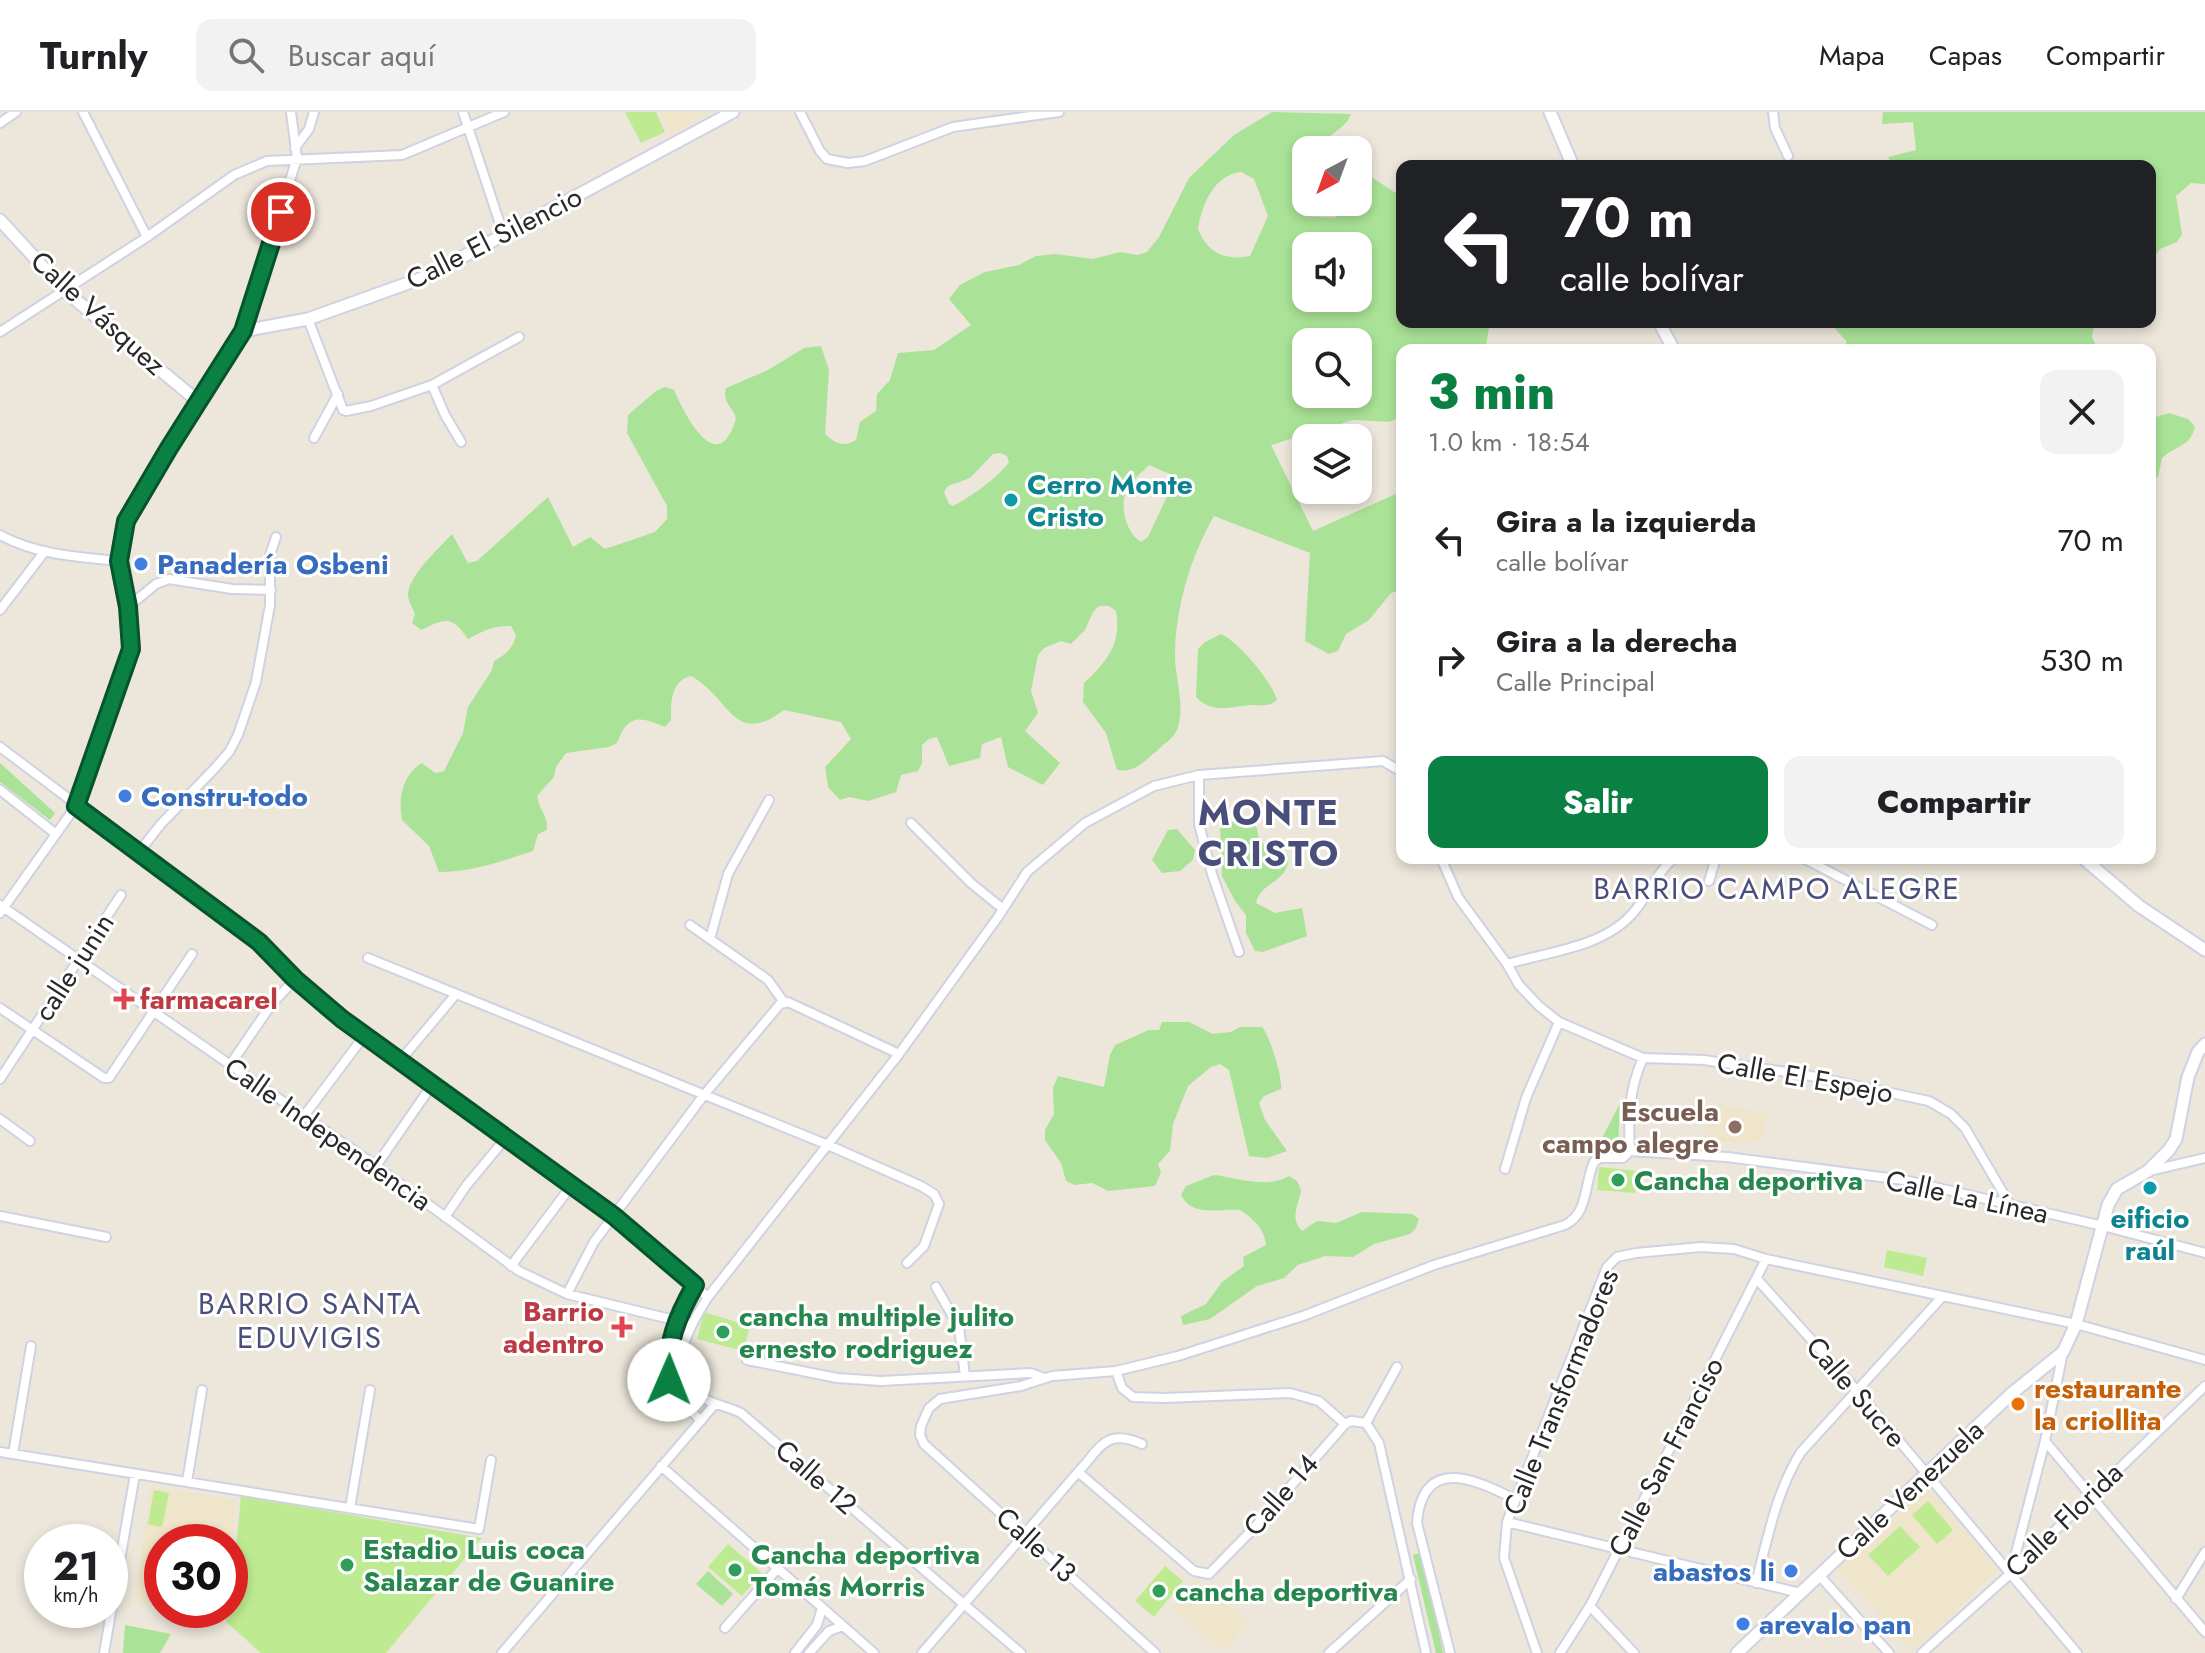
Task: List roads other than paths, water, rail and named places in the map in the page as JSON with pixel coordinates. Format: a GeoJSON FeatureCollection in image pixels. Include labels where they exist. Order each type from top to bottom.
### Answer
{"type":"FeatureCollection","features":[{"type":"Feature","properties":{"kind":"street"},"geometry":{"type":"LineString","coordinates":[[0,123],[16,112]]}},
{"type":"Feature","properties":{"kind":"street"},"geometry":{"type":"LineString","coordinates":[[83,112],[147,237]]}},
{"type":"Feature","properties":{"kind":"street"},"geometry":{"type":"LineString","coordinates":[[1,908],[76,806],[131,649],[128,607],[119,561],[126,521],[243,331],[297,158],[291,112]]}},
{"type":"Feature","properties":{"kind":"street"},"geometry":{"type":"LineString","coordinates":[[295,148],[309,129],[314,112]]}},
{"type":"Feature","properties":{"kind":"street"},"geometry":{"type":"LineString","coordinates":[[463,112],[504,236]]}},
{"type":"Feature","properties":{"kind":"street"},"geometry":{"type":"LineString","coordinates":[[0,332],[147,237],[234,175],[267,161],[402,155],[504,112]]}},
{"type":"Feature","properties":{"kind":"street","name":"Calle El Silencio"},"geometry":{"type":"LineString","coordinates":[[243,331],[308,319],[425,277],[733,112]]}},
{"type":"Feature","properties":{"kind":"street"},"geometry":{"type":"LineString","coordinates":[[800,112],[827,159],[838,163],[865,161],[953,127],[1059,112]]}},
{"type":"Feature","properties":{"kind":"street"},"geometry":{"type":"LineString","coordinates":[[1550,112],[1570,160]]}},
{"type":"Feature","properties":{"kind":"street"},"geometry":{"type":"LineString","coordinates":[[1773,112],[1775,128],[1788,156]]}},
{"type":"Feature","properties":{"kind":"street","name":"Calle Vásquez"},"geometry":{"type":"LineString","coordinates":[[0,220],[65,291],[200,403]]}},
{"type":"Feature","properties":{"kind":"street"},"geometry":{"type":"LineString","coordinates":[[308,319],[343,410],[347,411],[432,385],[519,337]]}},
{"type":"Feature","properties":{"kind":"street"},"geometry":{"type":"LineString","coordinates":[[432,385],[461,442]]}},
{"type":"Feature","properties":{"kind":"street"},"geometry":{"type":"LineString","coordinates":[[314,438],[338,394]]}},
{"type":"Feature","properties":{"kind":"street"},"geometry":{"type":"LineString","coordinates":[[0,535],[58,555],[119,561]]}},
{"type":"Feature","properties":{"kind":"street"},"geometry":{"type":"LineString","coordinates":[[138,853],[178,805],[229,752],[238,735],[256,682],[271,590],[270,555],[276,537]]}},
{"type":"Feature","properties":{"kind":"street"},"geometry":{"type":"LineString","coordinates":[[0,610],[45,551]]}},
{"type":"Feature","properties":{"kind":"street"},"geometry":{"type":"LineString","coordinates":[[128,607],[156,584],[169,579],[232,589],[271,590]]}},
{"type":"Feature","properties":{"kind":"street"},"geometry":{"type":"LineString","coordinates":[[0,747],[259,942],[295,979],[364,1036],[614,1216],[708,1297]]}},
{"type":"Feature","properties":{"kind":"street"},"geometry":{"type":"LineString","coordinates":[[691,1324],[708,1297],[899,1054],[1027,872],[1085,823],[1154,786],[1199,775],[1383,761],[1396,769]]}},
{"type":"Feature","properties":{"kind":"street"},"geometry":{"type":"LineString","coordinates":[[1199,775],[1199,824],[1212,874],[1239,952]]}},
{"type":"Feature","properties":{"kind":"street"},"geometry":{"type":"LineString","coordinates":[[0,790],[56,834]]}},
{"type":"Feature","properties":{"kind":"street"},"geometry":{"type":"LineString","coordinates":[[710,939],[728,874],[769,800]]}},
{"type":"Feature","properties":{"kind":"street"},"geometry":{"type":"LineString","coordinates":[[911,823],[971,883],[1003,909]]}},
{"type":"Feature","properties":{"kind":"street"},"geometry":{"type":"LineString","coordinates":[[747,1360],[858,1380],[931,1380],[1035,1373],[1044,1378],[1116,1371],[1244,1337],[1434,1265],[1565,1225],[1575,1219],[1594,1162],[1600,1158],[1623,1158],[1630,1151],[1630,1097],[1643,1058],[1559,1022],[1539,1006],[1519,985],[1458,897],[1444,864]]}},
{"type":"Feature","properties":{"kind":"street"},"geometry":{"type":"LineString","coordinates":[[1507,964],[1598,938],[1619,926],[1633,913],[1669,864]]}},
{"type":"Feature","properties":{"kind":"street"},"geometry":{"type":"LineString","coordinates":[[1709,881],[1714,864]]}},
{"type":"Feature","properties":{"kind":"street"},"geometry":{"type":"LineString","coordinates":[[1815,864],[1932,925]]}},
{"type":"Feature","properties":{"kind":"street"},"geometry":{"type":"LineString","coordinates":[[2090,864],[2139,906],[2205,950]]}},
{"type":"Feature","properties":{"kind":"street","name":"calle junin"},"geometry":{"type":"LineString","coordinates":[[0,1079],[121,895]]}},
{"type":"Feature","properties":{"kind":"street","name":"Calle Independencia"},"geometry":{"type":"LineString","coordinates":[[1,908],[81,959],[376,1166],[511,1266],[567,1294],[691,1324]]}},
{"type":"Feature","properties":{"kind":"street"},"geometry":{"type":"LineString","coordinates":[[690,925],[768,980],[783,1001],[899,1054]]}},
{"type":"Feature","properties":{"kind":"street"},"geometry":{"type":"LineString","coordinates":[[0,1008],[104,1078],[113,1075],[192,954]]}},
{"type":"Feature","properties":{"kind":"street"},"geometry":{"type":"LineString","coordinates":[[368,958],[828,1145],[921,1186],[938,1199],[939,1204],[928,1238],[918,1255],[907,1263]]}},
{"type":"Feature","properties":{"kind":"street"},"geometry":{"type":"LineString","coordinates":[[230,1065],[271,1005],[295,979]]}},
{"type":"Feature","properties":{"kind":"street"},"geometry":{"type":"LineString","coordinates":[[400,1061],[456,994]]}},
{"type":"Feature","properties":{"kind":"street"},"geometry":{"type":"LineString","coordinates":[[567,1294],[594,1242],[704,1095],[783,1001]]}},
{"type":"Feature","properties":{"kind":"street"},"geometry":{"type":"LineString","coordinates":[[1505,1169],[1526,1098],[1559,1022]]}},
{"type":"Feature","properties":{"kind":"street"},"geometry":{"type":"LineString","coordinates":[[304,1116],[364,1036]]}},
{"type":"Feature","properties":{"kind":"street","name":"Calle Venezuela"},"geometry":{"type":"LineString","coordinates":[[1737,1653],[2011,1394],[2063,1352],[2076,1324],[2108,1205],[2117,1189],[2148,1171],[2176,1139],[2188,1077],[2198,1052],[2205,1044]]}},
{"type":"Feature","properties":{"kind":"street","name":"Calle El Espejo"},"geometry":{"type":"LineString","coordinates":[[1643,1058],[1704,1060],[1801,1074],[1929,1101],[1951,1114],[1965,1128],[2009,1203]]}},
{"type":"Feature","properties":{"kind":"street"},"geometry":{"type":"LineString","coordinates":[[376,1166],[432,1085]]}},
{"type":"Feature","properties":{"kind":"street"},"geometry":{"type":"LineString","coordinates":[[0,1119],[30,1141]]}},
{"type":"Feature","properties":{"kind":"street"},"geometry":{"type":"LineString","coordinates":[[445,1217],[505,1139]]}},
{"type":"Feature","properties":{"kind":"street","name":"Calle La Línea"},"geometry":{"type":"LineString","coordinates":[[1630,1151],[1727,1157],[1904,1180],[2205,1253]]}},
{"type":"Feature","properties":{"kind":"street"},"geometry":{"type":"LineString","coordinates":[[2148,1171],[2205,1158]]}},
{"type":"Feature","properties":{"kind":"street"},"geometry":{"type":"LineString","coordinates":[[511,1266],[571,1186]]}},
{"type":"Feature","properties":{"kind":"street"},"geometry":{"type":"LineString","coordinates":[[0,1216],[106,1237]]}},
{"type":"Feature","properties":{"kind":"street","name":"Calle Transformadores"},"geometry":{"type":"LineString","coordinates":[[1537,1653],[1504,1558],[1507,1522],[1607,1267],[1617,1257],[1701,1247],[1734,1249],[1766,1259],[2076,1324]]}},
{"type":"Feature","properties":{"kind":"street","name":"Calle San Franciso"},"geometry":{"type":"LineString","coordinates":[[1560,1653],[1590,1606],[1766,1259]]}},
{"type":"Feature","properties":{"kind":"street","name":"Calle Sucre"},"geometry":{"type":"LineString","coordinates":[[1757,1279],[1858,1392],[2077,1653]]}},
{"type":"Feature","properties":{"kind":"street"},"geometry":{"type":"LineString","coordinates":[[695,1285],[676,1319],[669,1346],[669,1380],[687,1407],[701,1421]]}},
{"type":"Feature","properties":{"kind":"street"},"geometry":{"type":"LineString","coordinates":[[936,1287],[959,1327],[965,1376]]}},
{"type":"Feature","properties":{"kind":"street"},"geometry":{"type":"LineString","coordinates":[[1756,1583],[1777,1500],[1801,1452],[1942,1297]]}},
{"type":"Feature","properties":{"kind":"street","name":"Calle 12"},"geometry":{"type":"LineString","coordinates":[[691,1324],[682,1346],[683,1370],[702,1397],[741,1413],[1021,1653]]}},
{"type":"Feature","properties":{"kind":"street"},"geometry":{"type":"LineString","coordinates":[[2076,1324],[2205,1360]]}},
{"type":"Feature","properties":{"kind":"street"},"geometry":{"type":"LineString","coordinates":[[13,1454],[31,1346]]}},
{"type":"Feature","properties":{"kind":"street"},"geometry":{"type":"LineString","coordinates":[[2011,1573],[2045,1441],[2063,1352]]}},
{"type":"Feature","properties":{"kind":"street"},"geometry":{"type":"LineString","coordinates":[[1366,1423],[1397,1367]]}},
{"type":"Feature","properties":{"kind":"street"},"geometry":{"type":"LineString","coordinates":[[1116,1371],[1122,1388],[1133,1397],[1290,1393],[1319,1401],[1345,1424],[1351,1421],[1366,1423],[1379,1443],[1426,1653]]}},
{"type":"Feature","properties":{"kind":"street","name":"Calle 13"},"geometry":{"type":"LineString","coordinates":[[1044,1378],[1021,1386],[934,1402],[925,1416],[920,1435],[924,1444],[1155,1653]]}},
{"type":"Feature","properties":{"kind":"street","name":"Calle Florida"},"geometry":{"type":"LineString","coordinates":[[1922,1653],[2011,1573],[2205,1386]]}},
{"type":"Feature","properties":{"kind":"street"},"geometry":{"type":"LineString","coordinates":[[187,1482],[202,1390]]}},
{"type":"Feature","properties":{"kind":"street"},"geometry":{"type":"LineString","coordinates":[[350,1508],[370,1390]]}},
{"type":"Feature","properties":{"kind":"street"},"geometry":{"type":"LineString","coordinates":[[503,1653],[715,1404]]}},
{"type":"Feature","properties":{"kind":"street","name":"Calle 14"},"geometry":{"type":"LineString","coordinates":[[1078,1472],[1194,1571],[1209,1574],[1254,1528],[1345,1424]]}},
{"type":"Feature","properties":{"kind":"street"},"geometry":{"type":"LineString","coordinates":[[922,1653],[1098,1447],[1110,1438],[1121,1437],[1142,1444]]}},
{"type":"Feature","properties":{"kind":"street"},"geometry":{"type":"LineString","coordinates":[[2045,1441],[2205,1632]]}},
{"type":"Feature","properties":{"kind":"street"},"geometry":{"type":"LineString","coordinates":[[0,1452],[479,1529],[491,1460]]}},
{"type":"Feature","properties":{"kind":"street"},"geometry":{"type":"LineString","coordinates":[[661,1466],[874,1653]]}},
{"type":"Feature","properties":{"kind":"street"},"geometry":{"type":"LineString","coordinates":[[104,1653],[135,1474]]}},
{"type":"Feature","properties":{"kind":"street"},"geometry":{"type":"LineString","coordinates":[[1450,1653],[1417,1523],[1419,1507],[1427,1490],[1437,1480],[1456,1477],[1476,1480],[1514,1499]]}},
{"type":"Feature","properties":{"kind":"street"},"geometry":{"type":"LineString","coordinates":[[1507,1522],[1800,1593]]}},
{"type":"Feature","properties":{"kind":"street"},"geometry":{"type":"LineString","coordinates":[[2176,1599],[2205,1552]]}},
{"type":"Feature","properties":{"kind":"street"},"geometry":{"type":"LineString","coordinates":[[725,1628],[777,1569]]}},
{"type":"Feature","properties":{"kind":"street"},"geometry":{"type":"LineString","coordinates":[[1819,1575],[1889,1653]]}},
{"type":"Feature","properties":{"kind":"street"},"geometry":{"type":"LineString","coordinates":[[1329,1653],[1411,1579]]}},
{"type":"Feature","properties":{"kind":"street"},"geometry":{"type":"LineString","coordinates":[[1590,1606],[1634,1653]]}},
{"type":"Feature","properties":{"kind":"street"},"geometry":{"type":"LineString","coordinates":[[795,1653],[817,1625],[822,1608]]}},
{"type":"Feature","properties":{"kind":"street"},"geometry":{"type":"LineString","coordinates":[[809,1653],[829,1631],[843,1626]]}},
{"type":"Feature","properties":{"kind":"place","name":"Cerro Monte Cristo"},"geometry":{"type":"Point","coordinates":[1011,500]}},
{"type":"Feature","properties":{"kind":"place","name":"Panadería Osbeni"},"geometry":{"type":"Point","coordinates":[141,564]}},
{"type":"Feature","properties":{"kind":"place","name":"Constru-todo"},"geometry":{"type":"Point","coordinates":[125,796]}},
{"type":"Feature","properties":{"kind":"place","name":"farmacarel"},"geometry":{"type":"Point","coordinates":[124,999]}},
{"type":"Feature","properties":{"kind":"place","name":"Escuela campo alegre"},"geometry":{"type":"Point","coordinates":[1735,1127]}},
{"type":"Feature","properties":{"kind":"place","name":"Cancha deportiva"},"geometry":{"type":"Point","coordinates":[1618,1180]}},
{"type":"Feature","properties":{"kind":"place","name":"eificio raúl"},"geometry":{"type":"Point","coordinates":[2150,1188]}},
{"type":"Feature","properties":{"kind":"place","name":"Barrio adentro"},"geometry":{"type":"Point","coordinates":[622,1327]}},
{"type":"Feature","properties":{"kind":"place","name":"cancha multiple julito ernesto rodriguez"},"geometry":{"type":"Point","coordinates":[723,1332]}},
{"type":"Feature","properties":{"kind":"place","name":"restaurante la criollita"},"geometry":{"type":"Point","coordinates":[2018,1404]}},
{"type":"Feature","properties":{"kind":"place","name":"Estadio Luis coca Salazar de Guanire"},"geometry":{"type":"Point","coordinates":[347,1565]}},
{"type":"Feature","properties":{"kind":"place","name":"Cancha deportiva Tomás Morris"},"geometry":{"type":"Point","coordinates":[735,1570]}},
{"type":"Feature","properties":{"kind":"place","name":"abastos li"},"geometry":{"type":"Point","coordinates":[1791,1571]}},
{"type":"Feature","properties":{"kind":"place","name":"cancha deportiva"},"geometry":{"type":"Point","coordinates":[1159,1591]}},
{"type":"Feature","properties":{"kind":"place","name":"arevalo pan"},"geometry":{"type":"Point","coordinates":[1743,1624]}},
{"type":"Feature","properties":{"kind":"district","name":"MONTE CRISTO"},"geometry":{"type":"Point","coordinates":[1269,832]}},
{"type":"Feature","properties":{"kind":"district","name":"BARRIO CAMPO ALEGRE"},"geometry":{"type":"Point","coordinates":[1777,888]}},
{"type":"Feature","properties":{"kind":"district","name":"BARRIO SANTA EDUVIGIS"},"geometry":{"type":"Point","coordinates":[310,1320]}}]}
